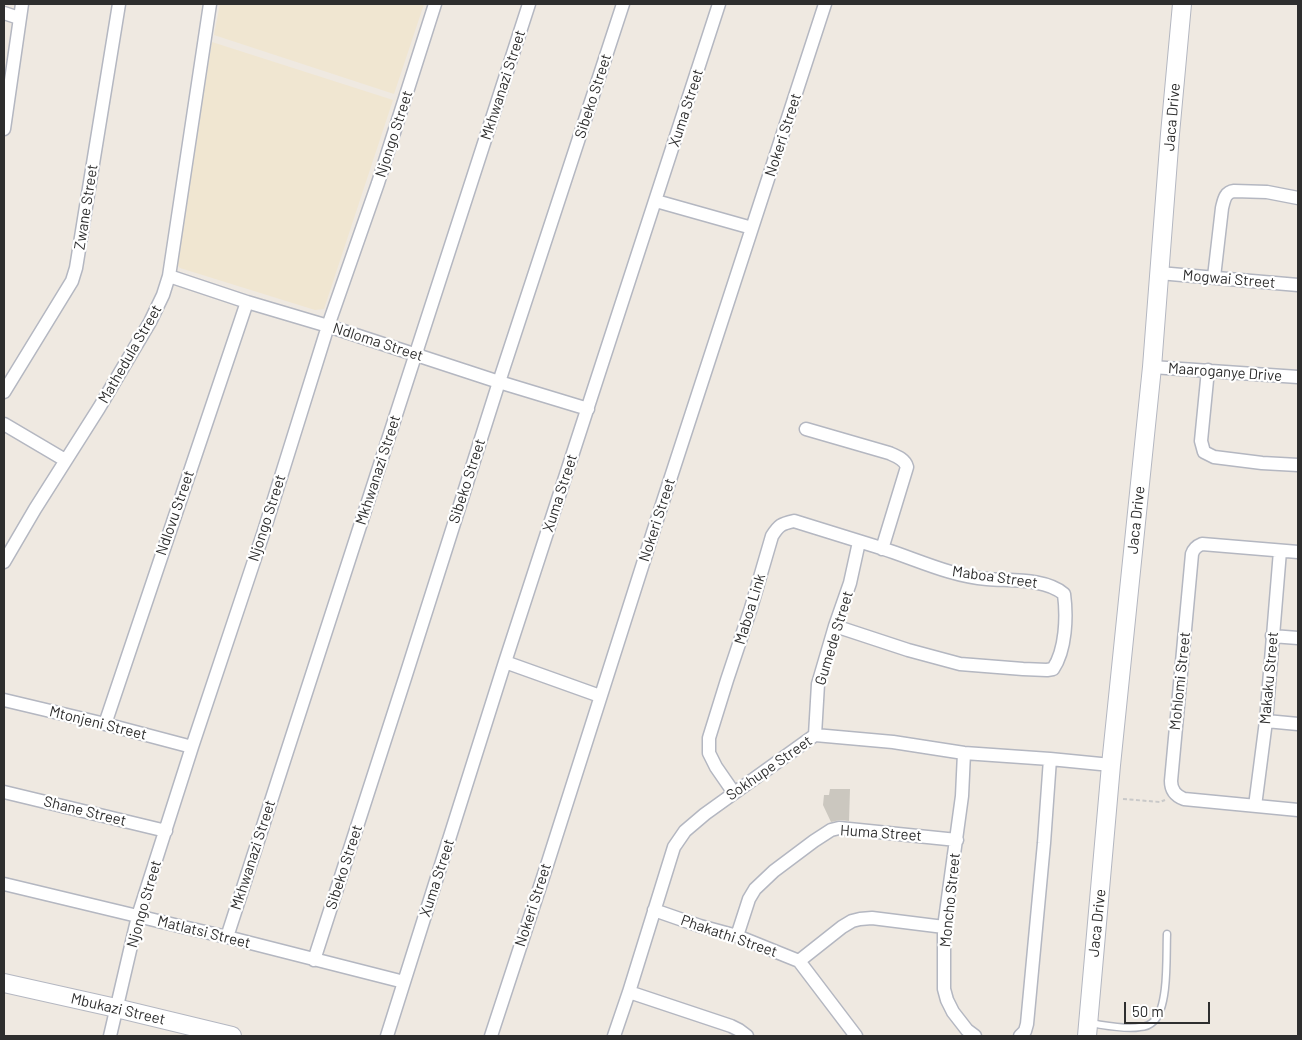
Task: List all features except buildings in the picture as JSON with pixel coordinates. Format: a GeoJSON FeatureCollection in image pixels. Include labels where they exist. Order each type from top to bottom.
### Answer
{"type":"FeatureCollection","features":[{"type":"Feature","properties":{"kind":"street"},"geometry":{"type":"LineString","coordinates":[[4,129],[22,4]]}},
{"type":"Feature","properties":{"kind":"street","name":"Zwane Street"},"geometry":{"type":"LineString","coordinates":[[4,392],[72,281],[76,268],[119,4]]}},
{"type":"Feature","properties":{"kind":"street","name":"Mathedula Street"},"geometry":{"type":"LineString","coordinates":[[4,562],[34,509],[150,322],[163,295],[169,276],[210,4]]}},
{"type":"Feature","properties":{"kind":"street","name":"Njongo Street"},"geometry":{"type":"LineString","coordinates":[[110,1036],[138,916],[192,746],[261,540],[328,326],[378,183],[435,4]]}},
{"type":"Feature","properties":{"kind":"street","name":"Mkhwanazi Street"},"geometry":{"type":"LineString","coordinates":[[227,936],[530,4]]}},
{"type":"Feature","properties":{"kind":"street","name":"Sibeko Street"},"geometry":{"type":"LineString","coordinates":[[314,960],[406,678],[499,382],[623,4]]}},
{"type":"Feature","properties":{"kind":"street","name":"Xuma Street"},"geometry":{"type":"LineString","coordinates":[[387,1036],[505,662],[719,4]]}},
{"type":"Feature","properties":{"kind":"street","name":"Nokeri Street"},"geometry":{"type":"LineString","coordinates":[[491,1036],[826,4]]}},
{"type":"Feature","properties":{"kind":"street","name":"Jaca Drive"},"geometry":{"type":"LineString","coordinates":[[1087,1030],[1111,765],[1152,367],[1182,4]]}},
{"type":"Feature","properties":{"kind":"street"},"geometry":{"type":"LineString","coordinates":[[4,13],[19,18]]}},
{"type":"Feature","properties":{"kind":"street"},"geometry":{"type":"LineString","coordinates":[[1214,277],[1222,208],[1224,198],[1230,191],[1267,192],[1298,198]]}},
{"type":"Feature","properties":{"kind":"street"},"geometry":{"type":"LineString","coordinates":[[656,201],[752,228]]}},
{"type":"Feature","properties":{"kind":"street","name":"Mogwai Street"},"geometry":{"type":"LineString","coordinates":[[1159,273],[1298,285]]}},
{"type":"Feature","properties":{"kind":"street","name":"Ndloma Street"},"geometry":{"type":"LineString","coordinates":[[169,276],[588,409]]}},
{"type":"Feature","properties":{"kind":"street","name":"Ndlovu Street"},"geometry":{"type":"LineString","coordinates":[[105,724],[247,302]]}},
{"type":"Feature","properties":{"kind":"street","name":"Maaroganye Drive"},"geometry":{"type":"LineString","coordinates":[[1152,367],[1298,377]]}},
{"type":"Feature","properties":{"kind":"street"},"geometry":{"type":"LineString","coordinates":[[1208,370],[1201,441],[1204,452],[1214,457],[1298,465]]}},
{"type":"Feature","properties":{"kind":"street"},"geometry":{"type":"LineString","coordinates":[[4,424],[65,460]]}},
{"type":"Feature","properties":{"kind":"street"},"geometry":{"type":"LineString","coordinates":[[806,429],[889,453],[906,464],[907,467],[882,549]]}},
{"type":"Feature","properties":{"kind":"street","name":"Maboa Link"},"geometry":{"type":"LineString","coordinates":[[734,793],[709,753],[709,738],[772,536],[783,523],[794,521],[882,549]]}},
{"type":"Feature","properties":{"kind":"street","name":"Gumede Street"},"geometry":{"type":"LineString","coordinates":[[815,735],[818,684],[850,583],[859,542]]}},
{"type":"Feature","properties":{"kind":"street","name":"Mohlomi Street"},"geometry":{"type":"LineString","coordinates":[[1176,794],[1171,787],[1192,554],[1194,550],[1202,544],[1298,552]]}},
{"type":"Feature","properties":{"kind":"street","name":"Maboa Street"},"geometry":{"type":"LineString","coordinates":[[835,626],[908,650],[960,664],[1047,670],[1052,669],[1056,664],[1064,635],[1066,604],[1064,594],[1057,588],[1046,584],[984,579],[952,572],[882,549]]}},
{"type":"Feature","properties":{"kind":"street","name":"Makaku Street"},"geometry":{"type":"LineString","coordinates":[[1255,806],[1266,721],[1280,551]]}},
{"type":"Feature","properties":{"kind":"street"},"geometry":{"type":"LineString","coordinates":[[1272,636],[1298,638]]}},
{"type":"Feature","properties":{"kind":"street"},"geometry":{"type":"LineString","coordinates":[[505,662],[600,696]]}},
{"type":"Feature","properties":{"kind":"street","name":"Mtonjeni Street"},"geometry":{"type":"LineString","coordinates":[[4,700],[192,746]]}},
{"type":"Feature","properties":{"kind":"street"},"geometry":{"type":"LineString","coordinates":[[1266,721],[1298,724]]}},
{"type":"Feature","properties":{"kind":"street","name":"Sokhupe Street"},"geometry":{"type":"LineString","coordinates":[[614,1036],[674,847],[685,831],[705,814],[815,735],[893,742],[964,753],[1111,765]]}},
{"type":"Feature","properties":{"kind":"street","name":"Moncho Street"},"geometry":{"type":"LineString","coordinates":[[964,753],[957,840],[944,927],[944,989],[953,1012],[975,1036]]}},
{"type":"Feature","properties":{"kind":"street"},"geometry":{"type":"LineString","coordinates":[[1020,1036],[1025,1031],[1027,1024],[1050,759]]}},
{"type":"Feature","properties":{"kind":"street","name":"Shane Street"},"geometry":{"type":"LineString","coordinates":[[4,792],[166,831]]}},
{"type":"Feature","properties":{"kind":"street"},"geometry":{"type":"LineString","coordinates":[[1176,794],[1184,799],[1298,810]]}},
{"type":"Feature","properties":{"kind":"street","name":"Huma Street"},"geometry":{"type":"LineString","coordinates":[[737,936],[749,900],[755,889],[774,871],[831,830],[839,828],[957,840]]}},
{"type":"Feature","properties":{"kind":"street","name":"Matlatsi Street"},"geometry":{"type":"LineString","coordinates":[[4,884],[227,936],[404,982]]}},
{"type":"Feature","properties":{"kind":"street","name":"Phakathi Street"},"geometry":{"type":"LineString","coordinates":[[654,910],[700,926],[737,936],[799,961]]}},
{"type":"Feature","properties":{"kind":"street"},"geometry":{"type":"LineString","coordinates":[[856,1036],[799,961],[842,927],[860,919],[872,918],[944,927]]}},
{"type":"Feature","properties":{"kind":"street","name":"Mbukazi Street"},"geometry":{"type":"LineString","coordinates":[[4,983],[232,1036]]}},
{"type":"Feature","properties":{"kind":"street"},"geometry":{"type":"LineString","coordinates":[[629,992],[731,1026],[746,1036]]}},
{"type":"Feature","properties":{"kind":"lane"},"geometry":{"type":"LineString","coordinates":[[1087,1030],[1138,1028],[1154,1021],[1159,1014],[1165,989],[1167,934]]}},
{"type":"Feature","properties":{"kind":"path"},"geometry":{"type":"LineString","coordinates":[[1108,798],[1160,802],[1176,794]]}},
{"type":"Feature","properties":{"kind":"shaded area"},"geometry":{"type":"Polygon","coordinates":[[[220,4],[424,4],[394,94],[214,35],[220,4]]]}},
{"type":"Feature","properties":{"kind":"shaded area"},"geometry":{"type":"Polygon","coordinates":[[[212,42],[393,100],[324,309],[315,310],[180,268],[175,263],[212,42]]]}}]}
